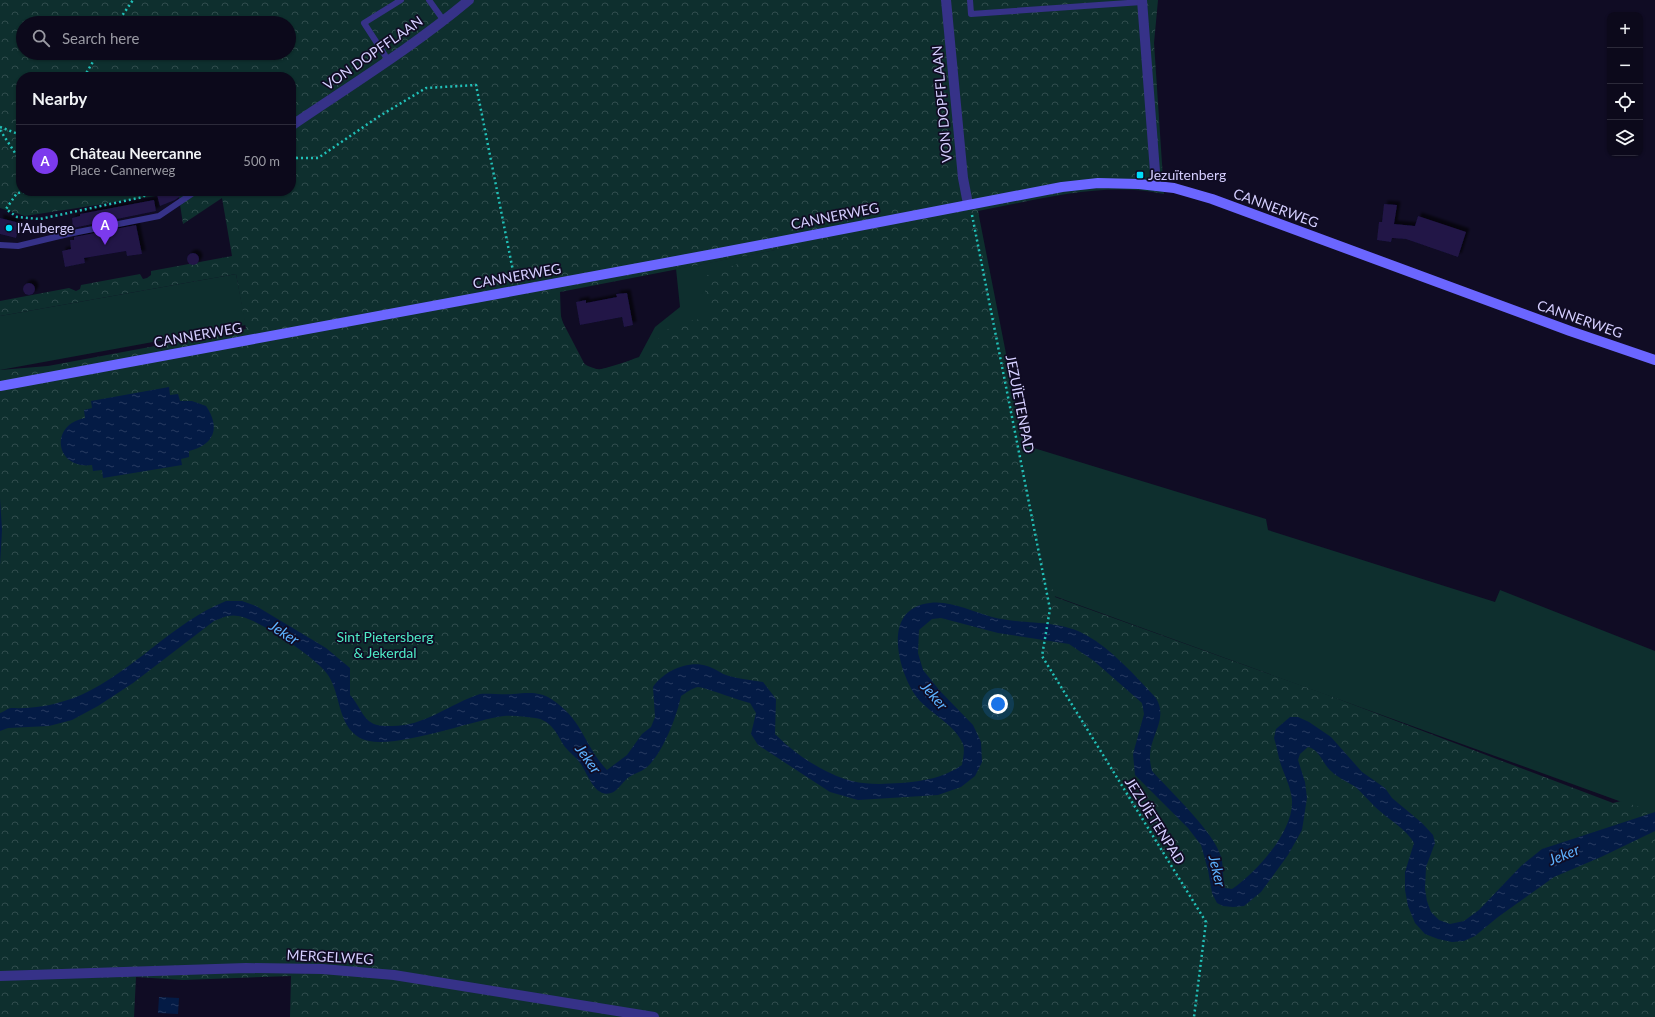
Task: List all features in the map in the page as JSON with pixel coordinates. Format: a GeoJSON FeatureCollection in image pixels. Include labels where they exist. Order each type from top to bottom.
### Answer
{"type":"FeatureCollection","features":[{"type":"Feature","properties":{"kind":"main road","name":"CANNERWEG"},"geometry":{"type":"LineString","coordinates":[[0,386],[518,290],[968,204],[1062,187],[1098,183],[1121,183],[1174,188],[1212,199],[1570,332],[1655,360]]}},
{"type":"Feature","properties":{"kind":"street","name":"VON DOPFFLAAN"},"geometry":{"type":"LineString","coordinates":[[296,123],[388,60],[469,0]]}},
{"type":"Feature","properties":{"kind":"street","name":"VON DOPFFLAAN"},"geometry":{"type":"LineString","coordinates":[[946,0],[963,178],[968,204]]}},
{"type":"Feature","properties":{"kind":"street"},"geometry":{"type":"LineString","coordinates":[[1142,1],[1156,186]]}},
{"type":"Feature","properties":{"kind":"street","name":"MERGELWEG"},"geometry":{"type":"LineString","coordinates":[[0,976],[246,968],[322,969],[394,975],[654,1017]]}},
{"type":"Feature","properties":{"kind":"lane"},"geometry":{"type":"LineString","coordinates":[[388,60],[364,23],[401,0]]}},
{"type":"Feature","properties":{"kind":"lane"},"geometry":{"type":"LineString","coordinates":[[429,0],[444,20]]}},
{"type":"Feature","properties":{"kind":"lane"},"geometry":{"type":"LineString","coordinates":[[970,0],[971,14],[1142,1]]}},
{"type":"Feature","properties":{"kind":"lane"},"geometry":{"type":"LineString","coordinates":[[0,245],[18,246],[68,234],[159,216],[189,196]]}},
{"type":"Feature","properties":{"kind":"path"},"geometry":{"type":"LineString","coordinates":[[122,16],[134,0]]}},
{"type":"Feature","properties":{"kind":"path"},"geometry":{"type":"LineString","coordinates":[[87,72],[94,60]]}},
{"type":"Feature","properties":{"kind":"path"},"geometry":{"type":"LineString","coordinates":[[296,158],[318,158],[378,117],[426,88],[476,85],[518,290]]}},
{"type":"Feature","properties":{"kind":"path"},"geometry":{"type":"LineString","coordinates":[[0,129],[16,134]]}},
{"type":"Feature","properties":{"kind":"path"},"geometry":{"type":"LineString","coordinates":[[0,129],[16,154]]}},
{"type":"Feature","properties":{"kind":"path"},"geometry":{"type":"LineString","coordinates":[[16,194],[6,209],[17,217],[40,220],[143,196]]}},
{"type":"Feature","properties":{"kind":"path","name":"JEZUÏETENPAD"},"geometry":{"type":"LineString","coordinates":[[968,204],[972,215],[1050,609],[1042,656],[1206,922],[1194,1017]]}},
{"type":"Feature","properties":{"kind":"green space","name":"Sint Pietersberg & Jekerdal"},"geometry":{"type":"Polygon","coordinates":[[[0,0],[1158,0],[1154,43],[1164,194],[1118,190],[1094,191],[1047,197],[978,211],[979,215],[975,216],[1048,588],[1054,590],[1055,597],[1325,694],[1613,803],[1621,801],[1655,812],[1655,1017],[290,1017],[291,976],[183,980],[136,977],[134,1017],[0,1017],[0,370],[48,366],[246,329],[236,274],[0,316],[0,301],[69,288],[76,291],[80,289],[81,285],[140,274],[143,279],[151,275],[151,271],[232,256],[222,198],[183,224],[179,196],[296,196],[296,72],[16,72],[16,196],[156,196],[25,216],[0,208],[0,0]],[[776,250],[560,292],[561,319],[585,365],[599,370],[639,358],[673,324],[711,317],[702,277],[776,250]]]}},
{"type":"Feature","properties":{"kind":"green space"},"geometry":{"type":"Polygon","coordinates":[[[978,211],[1024,445],[1266,519],[1268,530],[1495,602],[1500,590],[1655,651],[1655,812],[1652,813],[1054,596],[0,565],[0,498],[555,292],[564,326],[575,352],[582,361],[591,368],[601,369],[615,366],[639,357],[655,327],[680,307],[676,269],[978,211]]]}},
{"type":"Feature","properties":{"kind":"green space"},"geometry":{"type":"Polygon","coordinates":[[[236,274],[246,325],[0,370],[0,316],[236,274]]]}},
{"type":"Feature","properties":{"kind":"water"},"geometry":{"type":"Polygon","coordinates":[[[169,387],[170,395],[178,394],[180,401],[192,401],[206,406],[213,421],[214,428],[209,440],[204,445],[189,451],[189,457],[181,459],[182,465],[103,478],[102,470],[93,471],[92,465],[80,465],[71,461],[64,454],[61,446],[61,437],[65,429],[73,422],[85,418],[84,410],[92,408],[91,401],[169,387]]]}},
{"type":"Feature","properties":{"kind":"water"},"geometry":{"type":"Polygon","coordinates":[[[0,498],[2,530],[0,565],[0,498]]]}},
{"type":"Feature","properties":{"kind":"water","name":"Jeker"},"geometry":{"type":"Polygon","coordinates":[[[226,601],[242,601],[256,606],[326,648],[350,668],[350,695],[366,718],[376,725],[390,726],[414,723],[480,694],[537,694],[551,699],[570,715],[599,761],[607,770],[627,755],[642,734],[651,727],[655,717],[653,687],[663,676],[677,668],[692,664],[710,667],[729,676],[763,682],[776,699],[775,734],[801,756],[831,774],[852,781],[876,784],[925,780],[948,773],[962,765],[964,749],[959,737],[955,731],[920,701],[909,684],[904,672],[900,660],[898,637],[900,626],[904,617],[909,611],[919,605],[945,603],[992,617],[1052,624],[1075,630],[1096,641],[1105,648],[1156,698],[1159,706],[1160,721],[1152,742],[1150,760],[1152,771],[1191,812],[1217,847],[1221,857],[1225,888],[1232,889],[1252,873],[1272,850],[1287,825],[1291,812],[1292,800],[1274,738],[1276,729],[1290,717],[1298,717],[1309,722],[1331,737],[1362,772],[1385,788],[1392,798],[1422,823],[1433,835],[1435,843],[1426,867],[1425,889],[1427,901],[1431,912],[1439,920],[1450,924],[1464,921],[1479,910],[1521,866],[1542,849],[1655,812],[1655,831],[1601,857],[1554,877],[1498,917],[1475,936],[1464,941],[1452,942],[1438,939],[1425,934],[1415,923],[1408,906],[1405,890],[1405,872],[1414,843],[1411,838],[1377,809],[1354,786],[1333,773],[1318,754],[1308,747],[1300,754],[1298,760],[1305,782],[1307,798],[1302,830],[1288,855],[1261,892],[1244,906],[1223,906],[1217,903],[1212,893],[1208,870],[1201,845],[1188,828],[1135,775],[1133,754],[1144,714],[1142,703],[1094,661],[1069,644],[998,633],[941,618],[932,619],[919,630],[918,653],[923,670],[940,691],[973,725],[981,742],[982,762],[975,776],[961,787],[938,795],[858,800],[830,792],[758,745],[751,734],[756,713],[750,703],[698,687],[691,689],[681,696],[668,735],[652,762],[646,768],[629,777],[611,793],[605,794],[600,792],[592,784],[577,759],[565,747],[550,725],[541,719],[504,716],[409,739],[373,742],[360,738],[347,725],[340,709],[332,683],[322,668],[300,649],[272,631],[247,618],[235,616],[214,621],[133,683],[98,706],[72,720],[49,726],[8,728],[0,731],[0,713],[10,708],[29,708],[55,704],[81,695],[100,685],[136,661],[170,634],[206,610],[226,601]]]}},
{"type":"Feature","properties":{"kind":"water"},"geometry":{"type":"Polygon","coordinates":[[[159,997],[179,998],[178,1014],[158,1013],[159,997]]]}},
{"type":"Feature","properties":{"kind":"building"},"geometry":{"type":"Polygon","coordinates":[[[157,196],[181,196],[175,200],[160,206],[157,196]]]}},
{"type":"Feature","properties":{"kind":"building"},"geometry":{"type":"Polygon","coordinates":[[[154,200],[156,211],[73,228],[72,218],[80,216],[80,214],[154,200]]]}},
{"type":"Feature","properties":{"kind":"building"},"geometry":{"type":"Polygon","coordinates":[[[1384,204],[1397,205],[1394,224],[1415,226],[1418,216],[1466,232],[1458,257],[1406,239],[1392,238],[1391,242],[1377,240],[1379,222],[1382,222],[1384,204]]]}},
{"type":"Feature","properties":{"kind":"building","name":"l'Auberge"},"geometry":{"type":"Polygon","coordinates":[[[0,218],[20,223],[16,238],[0,234],[0,218]]]}},
{"type":"Feature","properties":{"kind":"building"},"geometry":{"type":"Polygon","coordinates":[[[136,225],[142,254],[127,256],[126,251],[84,258],[85,263],[65,267],[62,251],[71,249],[70,240],[74,240],[74,237],[136,225]]]}},
{"type":"Feature","properties":{"kind":"building"},"geometry":{"type":"Polygon","coordinates":[[[193,253],[197,255],[199,259],[197,263],[193,265],[189,263],[187,259],[189,255],[193,253]]]}},
{"type":"Feature","properties":{"kind":"building"},"geometry":{"type":"Polygon","coordinates":[[[29,283],[33,285],[35,289],[33,293],[29,295],[25,293],[23,289],[25,285],[29,283]]]}},
{"type":"Feature","properties":{"kind":"building"},"geometry":{"type":"Polygon","coordinates":[[[627,293],[633,325],[624,327],[622,317],[580,325],[576,302],[586,300],[586,303],[617,297],[616,294],[627,293]]]}},
{"type":"Feature","properties":{"kind":"place","name":"Jezuïtenberg"},"geometry":{"type":"Point","coordinates":[1140,175]}},
{"type":"Feature","properties":{"kind":"place","name":"l'Auberge"},"geometry":{"type":"Point","coordinates":[9,228]}},
{"type":"Feature","properties":{"kind":"place","name":"Château Neercanne"},"geometry":{"type":"Point","coordinates":[105,245]}}]}
